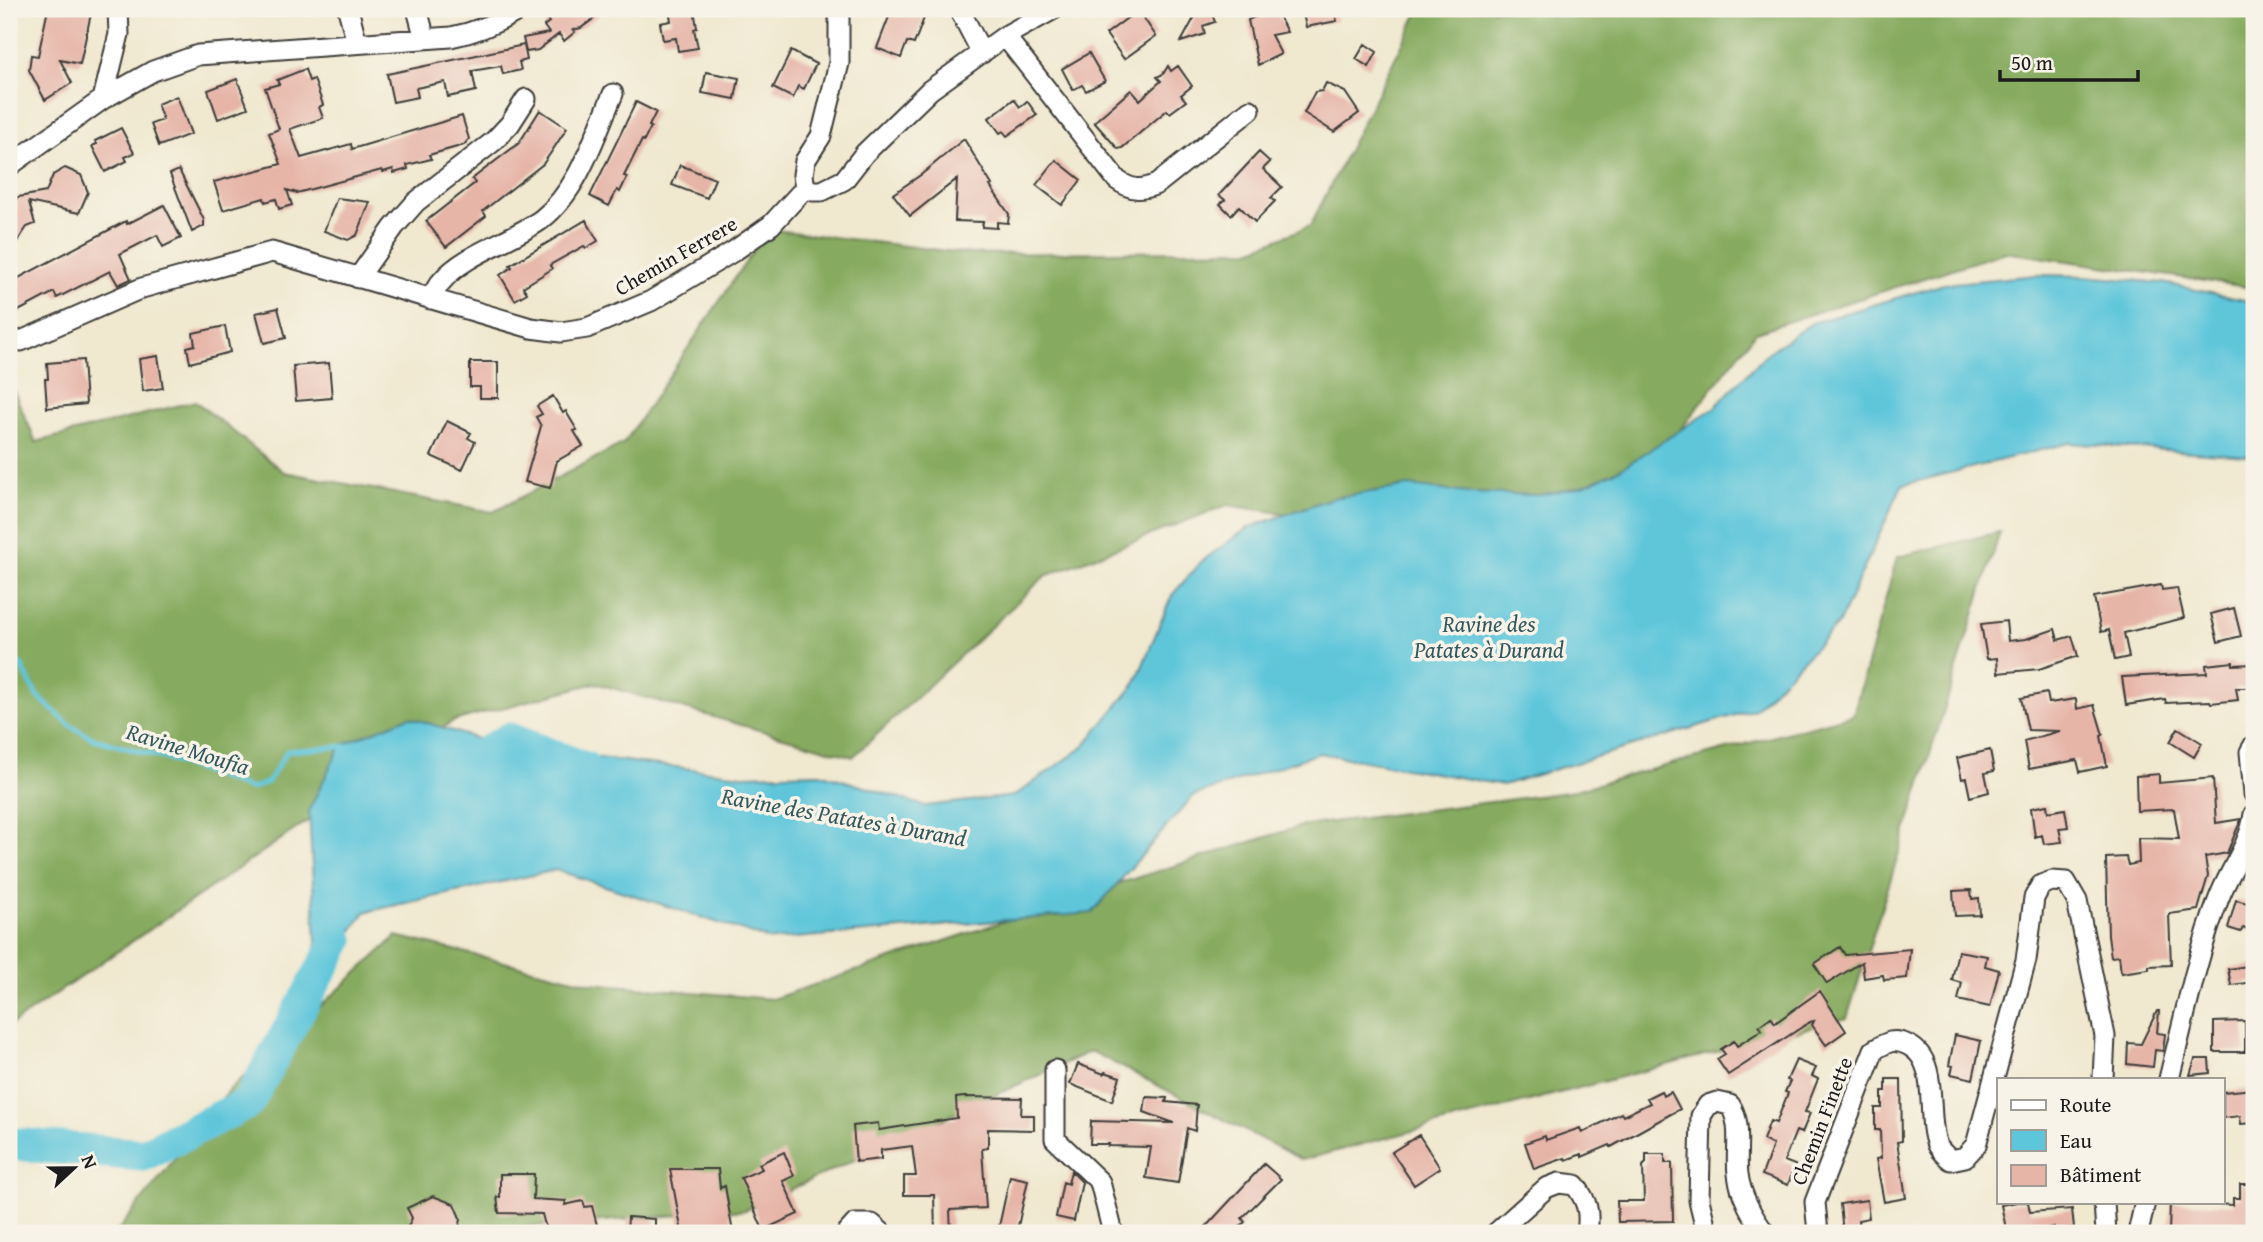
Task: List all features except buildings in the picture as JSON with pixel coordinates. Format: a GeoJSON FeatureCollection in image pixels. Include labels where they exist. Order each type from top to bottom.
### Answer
{"type":"FeatureCollection","features":[{"type":"Feature","properties":{"kind":"street"},"geometry":{"type":"LineString","coordinates":[[103,99],[119,33],[118,9]]}},
{"type":"Feature","properties":{"kind":"street"},"geometry":{"type":"LineString","coordinates":[[348,9],[357,43]]}},
{"type":"Feature","properties":{"kind":"street"},"geometry":{"type":"LineString","coordinates":[[417,9],[425,39]]}},
{"type":"Feature","properties":{"kind":"street"},"geometry":{"type":"LineString","coordinates":[[9,166],[103,99],[153,71],[198,55],[425,39],[475,32],[500,22],[521,9]]}},
{"type":"Feature","properties":{"kind":"street"},"geometry":{"type":"LineString","coordinates":[[839,9],[839,63],[821,136],[805,161],[805,188],[813,191],[822,191],[844,180],[864,153],[930,90],[1005,36],[1054,9]]}},
{"type":"Feature","properties":{"kind":"street"},"geometry":{"type":"LineString","coordinates":[[959,9],[982,53]]}},
{"type":"Feature","properties":{"kind":"street"},"geometry":{"type":"LineString","coordinates":[[1005,36],[1117,180],[1128,188],[1138,190],[1157,184],[1250,110]]}},
{"type":"Feature","properties":{"kind":"street"},"geometry":{"type":"LineString","coordinates":[[430,299],[443,280],[461,265],[542,218],[560,200],[575,178],[613,94]]}},
{"type":"Feature","properties":{"kind":"street"},"geometry":{"type":"LineString","coordinates":[[358,278],[394,227],[416,202],[494,141],[510,124],[526,99]]}},
{"type":"Feature","properties":{"kind":"street","name":"Chemin Ferrere"},"geometry":{"type":"LineString","coordinates":[[21,341],[142,288],[272,252],[531,328],[561,332],[587,328],[651,301],[734,251],[771,225],[805,188]]}},
{"type":"Feature","properties":{"kind":"street"},"geometry":{"type":"LineString","coordinates":[[2254,746],[2250,752],[2254,794]]}},
{"type":"Feature","properties":{"kind":"street"},"geometry":{"type":"LineString","coordinates":[[2169,1078],[2192,986],[2220,897],[2252,833],[2254,814]]}},
{"type":"Feature","properties":{"kind":"street","name":"Chemin Finette"},"geometry":{"type":"LineString","coordinates":[[1818,1233],[1815,1202],[1874,1050],[1887,1042],[1898,1040],[1917,1049],[1928,1067],[1933,1131],[1938,1148],[1951,1160],[1965,1157],[1976,1144],[2026,960],[2034,898],[2041,885],[2052,881],[2066,882],[2077,901],[2105,1036],[2103,1078]]}},
{"type":"Feature","properties":{"kind":"street"},"geometry":{"type":"LineString","coordinates":[[1055,1070],[1055,1139],[1100,1182],[1113,1233]]}},
{"type":"Feature","properties":{"kind":"street"},"geometry":{"type":"LineString","coordinates":[[1707,1233],[1699,1200],[1701,1116],[1708,1105],[1717,1102],[1730,1105],[1736,1114],[1738,1177],[1755,1220],[1765,1233]]}},
{"type":"Feature","properties":{"kind":"street"},"geometry":{"type":"LineString","coordinates":[[1496,1233],[1546,1188],[1559,1183],[1575,1185],[1585,1198],[1590,1214],[1587,1233]]}},
{"type":"Feature","properties":{"kind":"street"},"geometry":{"type":"LineString","coordinates":[[2104,1204],[2106,1233]]}},
{"type":"Feature","properties":{"kind":"street"},"geometry":{"type":"LineString","coordinates":[[2138,1233],[2145,1204]]}},
{"type":"Feature","properties":{"kind":"street"},"geometry":{"type":"LineString","coordinates":[[846,1233],[855,1224],[872,1224],[882,1233]]}},
{"type":"Feature","properties":{"kind":"green space"},"geometry":{"type":"Polygon","coordinates":[[[1420,9],[2254,9],[2254,288],[2005,252],[1756,332],[1581,558],[1227,505],[1045,576],[853,757],[595,683],[453,721],[9,1026],[9,380],[36,442],[195,401],[284,472],[493,512],[624,443],[768,229],[971,254],[1250,250],[1310,226],[1420,9]]]}},
{"type":"Feature","properties":{"kind":"green space"},"geometry":{"type":"Polygon","coordinates":[[[2000,532],[1847,1018],[1302,1160],[1091,1051],[746,1210],[448,1233],[116,1233],[229,1090],[397,936],[590,983],[772,999],[1082,895],[1301,826],[1568,792],[1853,715],[1897,557],[2000,532]]]}},
{"type":"Feature","properties":{"kind":"water","name":"Ravine des Patates à Durand"},"geometry":{"type":"Polygon","coordinates":[[[2037,275],[2163,283],[2254,302],[2254,461],[2247,456],[2069,443],[1902,485],[1839,623],[1755,709],[1503,785],[1319,753],[1193,796],[1092,913],[771,940],[556,870],[365,912],[318,979],[309,810],[341,745],[409,717],[500,746],[742,775],[820,773],[925,806],[1014,796],[1082,748],[1135,684],[1172,595],[1202,561],[1248,528],[1332,498],[1409,486],[1468,493],[1540,495],[1583,486],[1620,469],[1714,408],[1767,353],[1812,323],[1944,284],[2037,275]]]}},
{"type":"Feature","properties":{"kind":"waterway","name":"Ravine Moufia"},"geometry":{"type":"LineString","coordinates":[[9,655],[21,665],[37,696],[71,726],[94,739],[164,758],[251,789],[268,782],[287,751],[347,746]]}},
{"type":"Feature","properties":{"kind":"waterway","name":"Ravine des Patates à Durand"},"geometry":{"type":"LineString","coordinates":[[460,768],[509,739],[585,768]]}},
{"type":"Feature","properties":{"kind":"waterway","name":"Ravine des Patates à Durand"},"geometry":{"type":"LineString","coordinates":[[9,1146],[13,1144],[143,1155],[248,1103],[338,940]]}}]}
